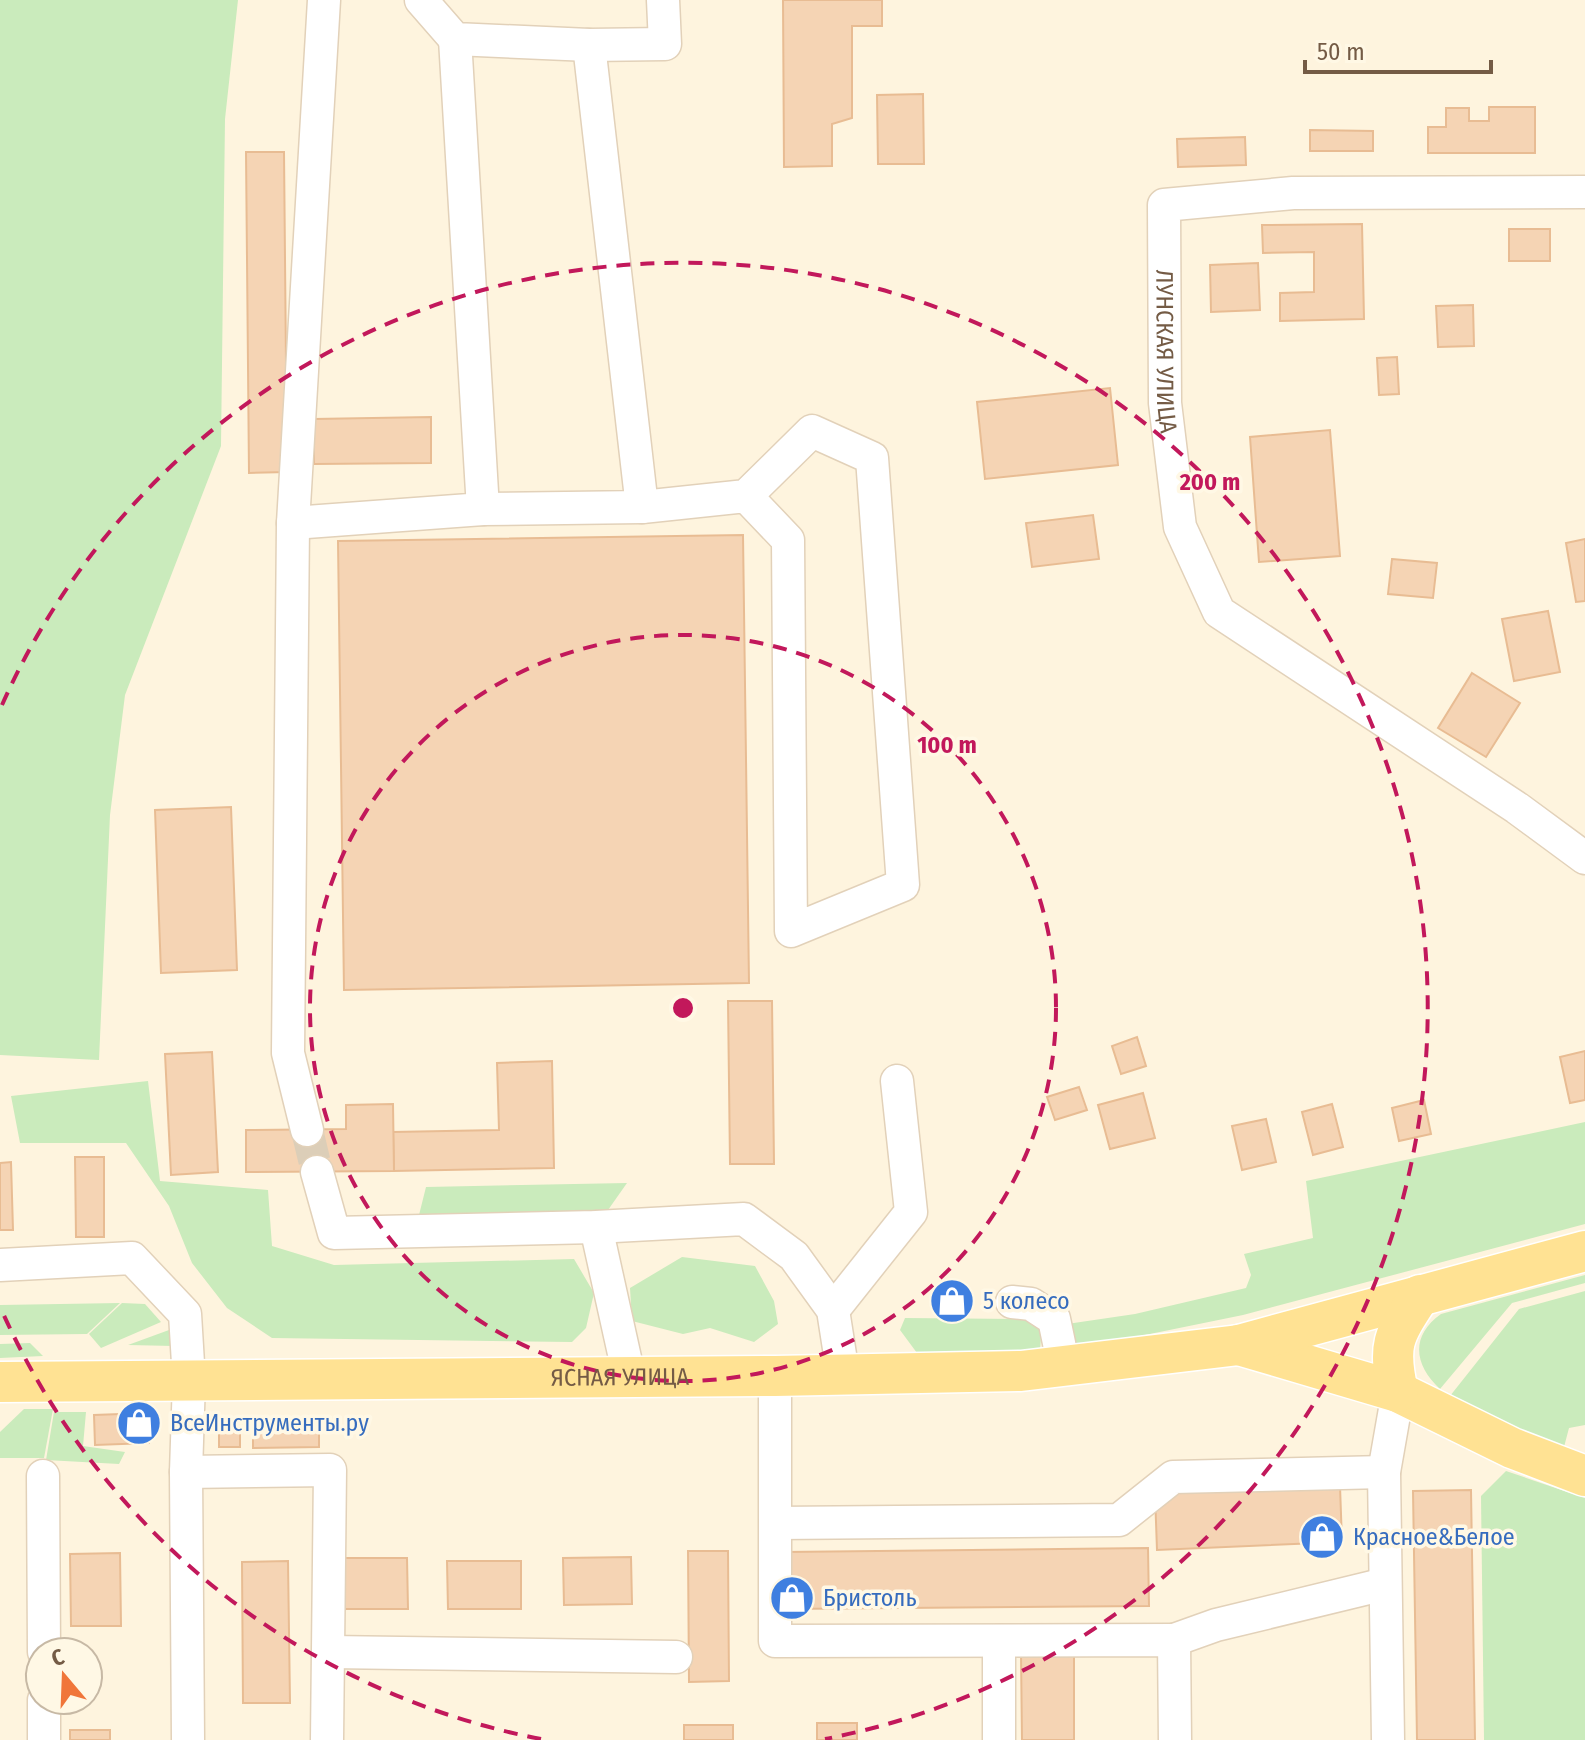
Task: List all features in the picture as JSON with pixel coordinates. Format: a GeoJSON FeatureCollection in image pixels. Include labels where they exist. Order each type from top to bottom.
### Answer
{"type":"FeatureCollection","features":[{"type":"Feature","properties":{"kind":"main road","name":"ЯСНАЯ УЛИЦА"},"geometry":{"type":"LineString","coordinates":[[0,1382],[1021,1371],[1239,1345],[1585,1251]]}},
{"type":"Feature","properties":{"kind":"main road"},"geometry":{"type":"LineString","coordinates":[[1398,1392],[1392,1350],[1396,1332],[1420,1295]]}},
{"type":"Feature","properties":{"kind":"main road"},"geometry":{"type":"LineString","coordinates":[[1239,1345],[1398,1392],[1512,1448],[1585,1476]]}},
{"type":"Feature","properties":{"kind":"street"},"geometry":{"type":"LineString","coordinates":[[307,1130],[288,1053],[293,523],[324,0]]}},
{"type":"Feature","properties":{"kind":"street"},"geometry":{"type":"LineString","coordinates":[[421,0],[455,39],[483,509]]}},
{"type":"Feature","properties":{"kind":"street"},"geometry":{"type":"LineString","coordinates":[[455,39],[589,45],[665,44],[663,0]]}},
{"type":"Feature","properties":{"kind":"street"},"geometry":{"type":"LineString","coordinates":[[589,45],[642,507]]}},
{"type":"Feature","properties":{"kind":"street","name":"ЛУНСКАЯ УЛИЦА"},"geometry":{"type":"LineString","coordinates":[[1584,197],[1293,193],[1164,205],[1165,403],[1180,527],[1219,612],[1517,808],[1585,858]]}},
{"type":"Feature","properties":{"kind":"street"},"geometry":{"type":"LineString","coordinates":[[293,523],[483,509],[642,507],[746,496],[812,431],[872,458],[903,885],[791,931],[788,540],[746,496]]}},
{"type":"Feature","properties":{"kind":"street"},"geometry":{"type":"LineString","coordinates":[[833,1310],[911,1212],[897,1081]]}},
{"type":"Feature","properties":{"kind":"street"},"geometry":{"type":"LineString","coordinates":[[317,1172],[334,1233],[596,1227],[744,1219],[794,1256],[833,1310],[843,1374]]}},
{"type":"Feature","properties":{"kind":"street"},"geometry":{"type":"LineString","coordinates":[[596,1227],[629,1376]]}},
{"type":"Feature","properties":{"kind":"street"},"geometry":{"type":"LineString","coordinates":[[0,1265],[132,1258],[185,1314],[189,1380],[186,1472],[188,1740]]}},
{"type":"Feature","properties":{"kind":"street"},"geometry":{"type":"LineString","coordinates":[[1012,1302],[1031,1304],[1054,1319],[1064,1367]]}},
{"type":"Feature","properties":{"kind":"street"},"geometry":{"type":"LineString","coordinates":[[775,1376],[775,1641],[1174,1640],[1216,1625],[1385,1584]]}},
{"type":"Feature","properties":{"kind":"street"},"geometry":{"type":"LineString","coordinates":[[1388,1740],[1384,1472],[1398,1392]]}},
{"type":"Feature","properties":{"kind":"street"},"geometry":{"type":"LineString","coordinates":[[186,1472],[330,1470],[327,1740]]}},
{"type":"Feature","properties":{"kind":"street"},"geometry":{"type":"LineString","coordinates":[[776,1523],[1119,1520],[1173,1477],[1384,1472]]}},
{"type":"Feature","properties":{"kind":"street"},"geometry":{"type":"LineString","coordinates":[[43,1476],[44,1636]]}},
{"type":"Feature","properties":{"kind":"street"},"geometry":{"type":"LineString","coordinates":[[1174,1640],[1175,1740]]}},
{"type":"Feature","properties":{"kind":"street"},"geometry":{"type":"LineString","coordinates":[[999,1641],[999,1740]]}},
{"type":"Feature","properties":{"kind":"street"},"geometry":{"type":"LineString","coordinates":[[330,1652],[676,1657]]}},
{"type":"Feature","properties":{"kind":"street"},"geometry":{"type":"LineString","coordinates":[[44,1716],[44,1740]]}},
{"type":"Feature","properties":{"kind":"green space"},"geometry":{"type":"Polygon","coordinates":[[[0,0],[238,0],[225,119],[221,446],[125,695],[110,815],[99,1060],[0,1055],[0,0]]]}},
{"type":"Feature","properties":{"kind":"green space"},"geometry":{"type":"Polygon","coordinates":[[[148,1081],[160,1181],[268,1190],[272,1246],[334,1265],[574,1259],[594,1293],[586,1328],[572,1342],[272,1338],[227,1308],[192,1263],[169,1206],[126,1143],[20,1143],[11,1096],[148,1081]]]}},
{"type":"Feature","properties":{"kind":"green space"},"geometry":{"type":"Polygon","coordinates":[[[1585,1122],[1585,1224],[1243,1315],[1091,1346],[1067,1341],[1067,1324],[1135,1314],[1246,1288],[1251,1275],[1244,1254],[1313,1238],[1306,1181],[1585,1122]]]}},
{"type":"Feature","properties":{"kind":"green space"},"geometry":{"type":"Polygon","coordinates":[[[627,1183],[608,1210],[419,1215],[426,1187],[627,1183]]]}},
{"type":"Feature","properties":{"kind":"green space"},"geometry":{"type":"Polygon","coordinates":[[[682,1257],[755,1266],[774,1301],[778,1324],[754,1342],[710,1328],[683,1334],[632,1321],[630,1288],[682,1257]]]}},
{"type":"Feature","properties":{"kind":"green space"},"geometry":{"type":"Polygon","coordinates":[[[1585,1275],[1585,1283],[1512,1303],[1440,1389],[1431,1380],[1421,1361],[1420,1341],[1441,1314],[1585,1275]]]}},
{"type":"Feature","properties":{"kind":"green space"},"geometry":{"type":"Polygon","coordinates":[[[1585,1291],[1585,1425],[1569,1428],[1564,1447],[1469,1408],[1450,1396],[1519,1309],[1585,1291]]]}},
{"type":"Feature","properties":{"kind":"green space"},"geometry":{"type":"Polygon","coordinates":[[[120,1303],[87,1334],[0,1335],[0,1305],[120,1303]]]}},
{"type":"Feature","properties":{"kind":"green space"},"geometry":{"type":"Polygon","coordinates":[[[122,1303],[145,1304],[161,1322],[101,1348],[89,1334],[122,1303]]]}},
{"type":"Feature","properties":{"kind":"green space"},"geometry":{"type":"Polygon","coordinates":[[[905,1318],[1030,1319],[1039,1329],[1040,1351],[917,1353],[900,1330],[905,1318]]]}},
{"type":"Feature","properties":{"kind":"green space"},"geometry":{"type":"Polygon","coordinates":[[[169,1330],[174,1346],[128,1345],[169,1330]]]}},
{"type":"Feature","properties":{"kind":"green space"},"geometry":{"type":"Polygon","coordinates":[[[30,1343],[43,1356],[0,1358],[0,1344],[30,1343]]]}},
{"type":"Feature","properties":{"kind":"green space"},"geometry":{"type":"Polygon","coordinates":[[[24,1409],[53,1409],[44,1458],[0,1458],[0,1432],[24,1409]]]}},
{"type":"Feature","properties":{"kind":"green space"},"geometry":{"type":"Polygon","coordinates":[[[54,1412],[86,1412],[83,1446],[125,1452],[119,1464],[46,1460],[54,1412]]]}},
{"type":"Feature","properties":{"kind":"green space"},"geometry":{"type":"Polygon","coordinates":[[[1506,1471],[1585,1498],[1585,1740],[1484,1740],[1481,1496],[1506,1471]]]}},
{"type":"Feature","properties":{"kind":"building"},"geometry":{"type":"Polygon","coordinates":[[[783,0],[882,0],[882,26],[852,26],[852,118],[832,124],[832,166],[784,167],[783,0]]]}},
{"type":"Feature","properties":{"kind":"building"},"geometry":{"type":"Polygon","coordinates":[[[923,94],[924,164],[878,164],[877,95],[923,94]]]}},
{"type":"Feature","properties":{"kind":"building"},"geometry":{"type":"Polygon","coordinates":[[[1489,107],[1535,107],[1535,153],[1428,153],[1428,127],[1446,127],[1446,108],[1469,108],[1469,121],[1489,121],[1489,107]]]}},
{"type":"Feature","properties":{"kind":"building"},"geometry":{"type":"Polygon","coordinates":[[[1310,130],[1373,131],[1373,151],[1310,151],[1310,130]]]}},
{"type":"Feature","properties":{"kind":"building"},"geometry":{"type":"Polygon","coordinates":[[[1245,137],[1246,165],[1178,167],[1177,139],[1245,137]]]}},
{"type":"Feature","properties":{"kind":"building"},"geometry":{"type":"Polygon","coordinates":[[[246,152],[284,152],[287,472],[249,473],[246,152]]]}},
{"type":"Feature","properties":{"kind":"building"},"geometry":{"type":"Polygon","coordinates":[[[1362,224],[1364,319],[1280,321],[1280,293],[1314,292],[1314,252],[1263,253],[1262,225],[1362,224]]]}},
{"type":"Feature","properties":{"kind":"building"},"geometry":{"type":"Polygon","coordinates":[[[1509,229],[1550,229],[1550,261],[1509,261],[1509,229]]]}},
{"type":"Feature","properties":{"kind":"building"},"geometry":{"type":"Polygon","coordinates":[[[1258,263],[1260,310],[1211,312],[1210,265],[1258,263]]]}},
{"type":"Feature","properties":{"kind":"building"},"geometry":{"type":"Polygon","coordinates":[[[1473,305],[1474,346],[1438,347],[1436,306],[1473,305]]]}},
{"type":"Feature","properties":{"kind":"building"},"geometry":{"type":"Polygon","coordinates":[[[1397,357],[1399,394],[1379,395],[1377,358],[1397,357]]]}},
{"type":"Feature","properties":{"kind":"building"},"geometry":{"type":"Polygon","coordinates":[[[1110,388],[1118,465],[985,479],[977,402],[1110,388]]]}},
{"type":"Feature","properties":{"kind":"building"},"geometry":{"type":"Polygon","coordinates":[[[431,417],[431,463],[314,464],[314,419],[431,417]]]}},
{"type":"Feature","properties":{"kind":"building"},"geometry":{"type":"Polygon","coordinates":[[[1330,430],[1340,556],[1259,562],[1250,437],[1330,430]]]}},
{"type":"Feature","properties":{"kind":"building"},"geometry":{"type":"Polygon","coordinates":[[[1093,515],[1099,559],[1032,567],[1026,523],[1093,515]]]}},
{"type":"Feature","properties":{"kind":"building"},"geometry":{"type":"Polygon","coordinates":[[[743,535],[749,983],[344,990],[338,541],[743,535]]]}},
{"type":"Feature","properties":{"kind":"building"},"geometry":{"type":"Polygon","coordinates":[[[1585,539],[1585,601],[1576,602],[1566,543],[1585,539]]]}},
{"type":"Feature","properties":{"kind":"building"},"geometry":{"type":"Polygon","coordinates":[[[1392,559],[1437,563],[1433,598],[1388,594],[1392,559]]]}},
{"type":"Feature","properties":{"kind":"building"},"geometry":{"type":"Polygon","coordinates":[[[1548,611],[1560,672],[1514,681],[1502,619],[1548,611]]]}},
{"type":"Feature","properties":{"kind":"building"},"geometry":{"type":"Polygon","coordinates":[[[1472,673],[1520,703],[1486,757],[1438,728],[1472,673]]]}},
{"type":"Feature","properties":{"kind":"building"},"geometry":{"type":"Polygon","coordinates":[[[231,807],[237,970],[161,973],[155,810],[231,807]]]}},
{"type":"Feature","properties":{"kind":"building"},"geometry":{"type":"Polygon","coordinates":[[[728,1001],[772,1001],[774,1164],[730,1164],[728,1001]]]}},
{"type":"Feature","properties":{"kind":"building"},"geometry":{"type":"Polygon","coordinates":[[[1137,1037],[1146,1066],[1121,1074],[1112,1046],[1137,1037]]]}},
{"type":"Feature","properties":{"kind":"building"},"geometry":{"type":"Polygon","coordinates":[[[1585,1051],[1585,1100],[1570,1103],[1560,1057],[1585,1051]]]}},
{"type":"Feature","properties":{"kind":"building"},"geometry":{"type":"Polygon","coordinates":[[[212,1052],[218,1172],[171,1175],[165,1054],[212,1052]]]}},
{"type":"Feature","properties":{"kind":"building"},"geometry":{"type":"Polygon","coordinates":[[[552,1061],[554,1168],[394,1171],[393,1132],[499,1130],[497,1063],[552,1061]]]}},
{"type":"Feature","properties":{"kind":"building"},"geometry":{"type":"Polygon","coordinates":[[[1079,1087],[1087,1110],[1055,1120],[1047,1097],[1079,1087]]]}},
{"type":"Feature","properties":{"kind":"building"},"geometry":{"type":"Polygon","coordinates":[[[1143,1093],[1155,1138],[1110,1149],[1098,1105],[1143,1093]]]}},
{"type":"Feature","properties":{"kind":"building"},"geometry":{"type":"Polygon","coordinates":[[[1424,1100],[1431,1134],[1399,1141],[1392,1108],[1424,1100]]]}},
{"type":"Feature","properties":{"kind":"building"},"geometry":{"type":"Polygon","coordinates":[[[393,1104],[394,1171],[246,1172],[246,1130],[346,1129],[346,1105],[393,1104]]]}},
{"type":"Feature","properties":{"kind":"building"},"geometry":{"type":"Polygon","coordinates":[[[1332,1104],[1343,1147],[1313,1155],[1302,1112],[1332,1104]]]}},
{"type":"Feature","properties":{"kind":"building"},"geometry":{"type":"Polygon","coordinates":[[[1266,1119],[1276,1162],[1242,1170],[1232,1126],[1266,1119]]]}},
{"type":"Feature","properties":{"kind":"building"},"geometry":{"type":"Polygon","coordinates":[[[75,1157],[104,1157],[104,1237],[76,1237],[75,1157]]]}},
{"type":"Feature","properties":{"kind":"building"},"geometry":{"type":"Polygon","coordinates":[[[11,1162],[13,1230],[0,1230],[0,1163],[11,1162]]]}},
{"type":"Feature","properties":{"kind":"building"},"geometry":{"type":"Polygon","coordinates":[[[148,1413],[149,1443],[95,1445],[94,1415],[148,1413]]]}},
{"type":"Feature","properties":{"kind":"building"},"geometry":{"type":"Polygon","coordinates":[[[319,1426],[319,1447],[253,1448],[253,1427],[319,1426]]]}},
{"type":"Feature","properties":{"kind":"building"},"geometry":{"type":"Polygon","coordinates":[[[240,1428],[240,1447],[219,1447],[219,1429],[240,1428]]]}},
{"type":"Feature","properties":{"kind":"building"},"geometry":{"type":"Polygon","coordinates":[[[1340,1486],[1342,1542],[1157,1550],[1155,1494],[1340,1486]]]}},
{"type":"Feature","properties":{"kind":"building"},"geometry":{"type":"Polygon","coordinates":[[[1471,1490],[1475,1740],[1417,1740],[1413,1491],[1471,1490]]]}},
{"type":"Feature","properties":{"kind":"building"},"geometry":{"type":"Polygon","coordinates":[[[1148,1548],[1149,1606],[785,1609],[785,1552],[1148,1548]]]}},
{"type":"Feature","properties":{"kind":"building"},"geometry":{"type":"Polygon","coordinates":[[[688,1551],[728,1551],[729,1681],[689,1682],[688,1551]]]}},
{"type":"Feature","properties":{"kind":"building"},"geometry":{"type":"Polygon","coordinates":[[[120,1553],[121,1626],[71,1626],[70,1554],[120,1553]]]}},
{"type":"Feature","properties":{"kind":"building"},"geometry":{"type":"Polygon","coordinates":[[[631,1557],[632,1604],[564,1605],[563,1558],[631,1557]]]}},
{"type":"Feature","properties":{"kind":"building"},"geometry":{"type":"Polygon","coordinates":[[[339,1558],[407,1558],[408,1609],[339,1609],[339,1558]]]}},
{"type":"Feature","properties":{"kind":"building"},"geometry":{"type":"Polygon","coordinates":[[[288,1561],[290,1703],[243,1703],[242,1562],[288,1561]]]}},
{"type":"Feature","properties":{"kind":"building"},"geometry":{"type":"Polygon","coordinates":[[[447,1561],[521,1561],[521,1609],[448,1609],[447,1561]]]}},
{"type":"Feature","properties":{"kind":"building"},"geometry":{"type":"Polygon","coordinates":[[[1074,1653],[1074,1740],[1022,1740],[1021,1654],[1074,1653]]]}},
{"type":"Feature","properties":{"kind":"building"},"geometry":{"type":"Polygon","coordinates":[[[817,1723],[857,1723],[857,1740],[817,1740],[817,1723]]]}},
{"type":"Feature","properties":{"kind":"building"},"geometry":{"type":"Polygon","coordinates":[[[684,1725],[733,1725],[733,1740],[684,1740],[684,1725]]]}},
{"type":"Feature","properties":{"kind":"building"},"geometry":{"type":"Polygon","coordinates":[[[70,1730],[110,1730],[110,1740],[70,1740],[70,1730]]]}},
{"type":"Feature","properties":{"kind":"tunnel"},"geometry":{"type":"LineString","coordinates":[[307,1130],[317,1172]]}},
{"type":"Feature","properties":{"kind":"place","name":"5 колесо"},"geometry":{"type":"Point","coordinates":[952,1301]}},
{"type":"Feature","properties":{"kind":"place","name":"ВсеИнструменты.ру"},"geometry":{"type":"Point","coordinates":[139,1423]}},
{"type":"Feature","properties":{"kind":"place","name":"Красное&Белое"},"geometry":{"type":"Point","coordinates":[1322,1537]}},
{"type":"Feature","properties":{"kind":"place","name":"Бристоль"},"geometry":{"type":"Point","coordinates":[792,1598]}}]}
